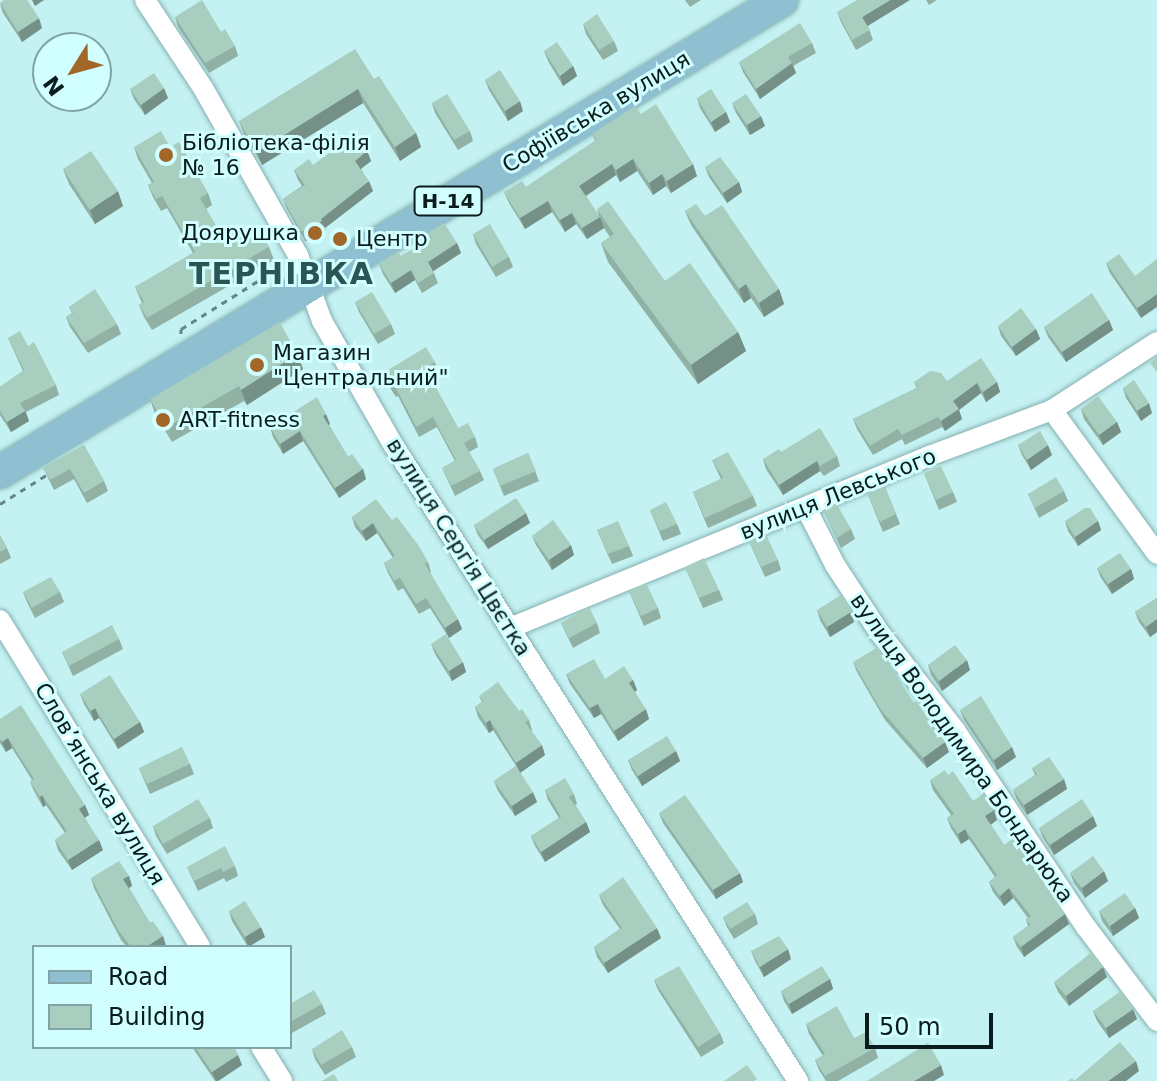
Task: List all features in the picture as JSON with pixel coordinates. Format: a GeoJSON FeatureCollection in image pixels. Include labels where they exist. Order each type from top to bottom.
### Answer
{"type":"FeatureCollection","features":[{"type":"Feature","properties":{"kind":"main road","name":"Софіївська вулиця"},"geometry":{"type":"LineString","coordinates":[[0,472],[782,0]]}},
{"type":"Feature","properties":{"kind":"street","name":"вулиця Сергія Цвєтка"},"geometry":{"type":"LineString","coordinates":[[145,0],[203,88],[298,255],[322,321],[394,446],[798,1081]]}},
{"type":"Feature","properties":{"kind":"street","name":"вулиця Левського"},"geometry":{"type":"LineString","coordinates":[[510,628],[1052,410],[1157,342]]}},
{"type":"Feature","properties":{"kind":"street"},"geometry":{"type":"LineString","coordinates":[[1052,410],[1157,554]]}},
{"type":"Feature","properties":{"kind":"street","name":"вулиця Володимира Бондарюка"},"geometry":{"type":"LineString","coordinates":[[806,508],[835,565],[879,632],[955,730],[1086,927],[1157,1021]]}},
{"type":"Feature","properties":{"kind":"street","name":"Словʼянська вулиця"},"geometry":{"type":"LineString","coordinates":[[0,620],[199,945]]}},
{"type":"Feature","properties":{"kind":"street"},"geometry":{"type":"LineString","coordinates":[[262,1049],[282,1081]]}},
{"type":"Feature","properties":{"kind":"building"},"geometry":{"type":"Polygon","coordinates":[[[4,0],[27,0],[39,18],[18,32],[0,3],[4,0]]]}},
{"type":"Feature","properties":{"kind":"building"},"geometry":{"type":"Polygon","coordinates":[[[202,0],[221,32],[225,29],[235,46],[205,63],[175,17],[202,0]]]}},
{"type":"Feature","properties":{"kind":"building"},"geometry":{"type":"Polygon","coordinates":[[[857,0],[890,0],[862,17],[870,30],[852,40],[837,12],[857,0]]]}},
{"type":"Feature","properties":{"kind":"building"},"geometry":{"type":"Polygon","coordinates":[[[597,14],[614,41],[599,50],[583,24],[597,14]]]}},
{"type":"Feature","properties":{"kind":"building"},"geometry":{"type":"Polygon","coordinates":[[[800,23],[812,43],[788,57],[792,63],[756,89],[739,62],[800,23]]]}},
{"type":"Feature","properties":{"kind":"building"},"geometry":{"type":"Polygon","coordinates":[[[557,42],[573,66],[560,76],[544,51],[557,42]]]}},
{"type":"Feature","properties":{"kind":"building"},"geometry":{"type":"Polygon","coordinates":[[[355,49],[374,79],[379,76],[416,133],[395,147],[358,89],[257,152],[239,121],[355,49]]]}},
{"type":"Feature","properties":{"kind":"building"},"geometry":{"type":"Polygon","coordinates":[[[500,70],[520,101],[505,111],[485,80],[500,70]]]}},
{"type":"Feature","properties":{"kind":"building"},"geometry":{"type":"Polygon","coordinates":[[[154,73],[164,88],[141,105],[130,89],[154,73]]]}},
{"type":"Feature","properties":{"kind":"building"},"geometry":{"type":"Polygon","coordinates":[[[711,89],[726,112],[711,122],[697,98],[711,89]]]}},
{"type":"Feature","properties":{"kind":"building"},"geometry":{"type":"Polygon","coordinates":[[[447,94],[470,131],[454,140],[432,103],[447,94]]]}},
{"type":"Feature","properties":{"kind":"building"},"geometry":{"type":"Polygon","coordinates":[[[746,94],[761,116],[747,125],[732,103],[746,94]]]}},
{"type":"Feature","properties":{"kind":"building"},"geometry":{"type":"Polygon","coordinates":[[[656,104],[693,164],[667,181],[662,174],[649,183],[633,159],[616,170],[612,164],[579,186],[600,217],[582,228],[572,213],[560,220],[548,201],[520,218],[504,192],[522,181],[526,187],[596,140],[592,134],[635,106],[641,114],[656,104]]]}},
{"type":"Feature","properties":{"kind":"building"},"geometry":{"type":"Polygon","coordinates":[[[161,131],[170,147],[179,142],[208,193],[200,198],[222,236],[240,226],[245,234],[258,227],[269,247],[147,318],[139,305],[144,302],[135,287],[195,252],[162,196],[156,199],[148,185],[154,182],[134,147],[161,131]]]}},
{"type":"Feature","properties":{"kind":"building"},"geometry":{"type":"Polygon","coordinates":[[[355,134],[367,151],[355,161],[369,181],[322,221],[307,231],[301,231],[283,199],[305,185],[294,170],[309,159],[313,165],[355,134]]]}},
{"type":"Feature","properties":{"kind":"building"},"geometry":{"type":"Polygon","coordinates":[[[91,151],[118,191],[90,210],[63,169],[91,151]]]}},
{"type":"Feature","properties":{"kind":"building"},"geometry":{"type":"Polygon","coordinates":[[[720,157],[739,182],[723,193],[705,167],[720,157]]]}},
{"type":"Feature","properties":{"kind":"building"},"geometry":{"type":"Polygon","coordinates":[[[608,201],[665,281],[690,263],[738,332],[691,365],[601,243],[614,234],[597,209],[608,201]]]}},
{"type":"Feature","properties":{"kind":"building"},"geometry":{"type":"Polygon","coordinates":[[[696,204],[705,216],[722,205],[779,289],[759,303],[746,284],[739,289],[685,211],[696,204]]]}},
{"type":"Feature","properties":{"kind":"building"},"geometry":{"type":"Polygon","coordinates":[[[444,223],[457,243],[428,262],[434,273],[418,283],[411,270],[391,283],[379,264],[398,252],[401,256],[432,239],[428,233],[444,223]]]}},
{"type":"Feature","properties":{"kind":"building"},"geometry":{"type":"Polygon","coordinates":[[[490,224],[509,257],[492,267],[473,234],[490,224]]]}},
{"type":"Feature","properties":{"kind":"building"},"geometry":{"type":"Polygon","coordinates":[[[1119,254],[1135,276],[1157,259],[1157,294],[1137,308],[1106,263],[1119,254]]]}},
{"type":"Feature","properties":{"kind":"building"},"geometry":{"type":"Polygon","coordinates":[[[95,289],[117,324],[84,343],[66,317],[73,313],[69,307],[95,289]]]}},
{"type":"Feature","properties":{"kind":"building"},"geometry":{"type":"Polygon","coordinates":[[[372,292],[391,324],[374,334],[355,302],[372,292]]]}},
{"type":"Feature","properties":{"kind":"building"},"geometry":{"type":"Polygon","coordinates":[[[1092,293],[1109,320],[1062,352],[1044,327],[1092,293]]]}},
{"type":"Feature","properties":{"kind":"building"},"geometry":{"type":"Polygon","coordinates":[[[1021,308],[1036,329],[1012,347],[998,326],[1021,308]]]}},
{"type":"Feature","properties":{"kind":"building"},"geometry":{"type":"Polygon","coordinates":[[[280,322],[297,354],[241,390],[239,386],[167,427],[150,399],[280,322]]]}},
{"type":"Feature","properties":{"kind":"building"},"geometry":{"type":"Polygon","coordinates":[[[20,331],[28,346],[34,342],[56,385],[20,403],[25,411],[7,422],[0,411],[0,387],[24,370],[8,338],[20,331]]]}},
{"type":"Feature","properties":{"kind":"building"},"geometry":{"type":"Polygon","coordinates":[[[426,347],[435,362],[425,368],[458,428],[468,423],[475,437],[464,443],[480,471],[451,486],[442,468],[456,460],[433,417],[416,427],[395,386],[392,387],[383,373],[426,347]]]}},
{"type":"Feature","properties":{"kind":"building"},"geometry":{"type":"Polygon","coordinates":[[[1157,357],[1157,372],[1150,363],[1157,357]]]}},
{"type":"Feature","properties":{"kind":"building"},"geometry":{"type":"Polygon","coordinates":[[[981,358],[997,382],[983,392],[977,383],[953,401],[959,409],[941,421],[938,417],[902,435],[898,429],[870,446],[853,419],[918,387],[914,382],[930,371],[941,373],[947,381],[981,358]]]}},
{"type":"Feature","properties":{"kind":"building"},"geometry":{"type":"Polygon","coordinates":[[[1134,380],[1149,403],[1137,411],[1123,388],[1134,380]]]}},
{"type":"Feature","properties":{"kind":"building"},"geometry":{"type":"Polygon","coordinates":[[[1098,396],[1117,422],[1099,435],[1081,409],[1098,396]]]}},
{"type":"Feature","properties":{"kind":"building"},"geometry":{"type":"Polygon","coordinates":[[[317,397],[326,414],[323,416],[348,457],[352,454],[363,469],[335,488],[300,431],[280,444],[270,427],[317,397]]]}},
{"type":"Feature","properties":{"kind":"building"},"geometry":{"type":"Polygon","coordinates":[[[820,428],[837,456],[820,466],[817,461],[779,485],[763,459],[779,449],[781,452],[820,428]]]}},
{"type":"Feature","properties":{"kind":"building"},"geometry":{"type":"Polygon","coordinates":[[[1040,431],[1048,445],[1027,460],[1018,445],[1040,431]]]}},
{"type":"Feature","properties":{"kind":"building"},"geometry":{"type":"Polygon","coordinates":[[[84,445],[104,481],[84,493],[70,469],[50,480],[43,468],[84,445]]]}},
{"type":"Feature","properties":{"kind":"building"},"geometry":{"type":"Polygon","coordinates":[[[728,452],[753,496],[705,518],[693,492],[723,478],[712,460],[728,452]]]}},
{"type":"Feature","properties":{"kind":"building"},"geometry":{"type":"Polygon","coordinates":[[[528,453],[536,471],[500,486],[493,469],[528,453]]]}},
{"type":"Feature","properties":{"kind":"building"},"geometry":{"type":"Polygon","coordinates":[[[941,466],[953,492],[936,500],[924,473],[941,466]]]}},
{"type":"Feature","properties":{"kind":"building"},"geometry":{"type":"Polygon","coordinates":[[[1056,477],[1064,491],[1035,508],[1028,494],[1056,477]]]}},
{"type":"Feature","properties":{"kind":"building"},"geometry":{"type":"Polygon","coordinates":[[[885,487],[896,514],[880,522],[868,495],[885,487]]]}},
{"type":"Feature","properties":{"kind":"building"},"geometry":{"type":"Polygon","coordinates":[[[516,498],[526,513],[484,540],[474,525],[516,498]]]}},
{"type":"Feature","properties":{"kind":"building"},"geometry":{"type":"Polygon","coordinates":[[[376,499],[392,520],[397,517],[428,562],[425,564],[458,619],[445,628],[426,598],[416,604],[400,578],[394,581],[384,563],[395,556],[373,523],[362,531],[352,517],[376,499]]]}},
{"type":"Feature","properties":{"kind":"building"},"geometry":{"type":"Polygon","coordinates":[[[666,502],[677,524],[660,531],[650,510],[666,502]]]}},
{"type":"Feature","properties":{"kind":"building"},"geometry":{"type":"Polygon","coordinates":[[[836,503],[851,529],[837,538],[823,510],[836,503]]]}},
{"type":"Feature","properties":{"kind":"building"},"geometry":{"type":"Polygon","coordinates":[[[1090,508],[1098,521],[1075,537],[1065,521],[1090,508]]]}},
{"type":"Feature","properties":{"kind":"building"},"geometry":{"type":"Polygon","coordinates":[[[553,520],[571,545],[549,560],[532,536],[553,520]]]}},
{"type":"Feature","properties":{"kind":"building"},"geometry":{"type":"Polygon","coordinates":[[[618,521],[629,546],[608,554],[597,530],[618,521]]]}},
{"type":"Feature","properties":{"kind":"building"},"geometry":{"type":"Polygon","coordinates":[[[765,532],[778,560],[761,567],[748,539],[765,532]]]}},
{"type":"Feature","properties":{"kind":"building"},"geometry":{"type":"Polygon","coordinates":[[[0,535],[7,548],[0,552],[0,535]]]}},
{"type":"Feature","properties":{"kind":"building"},"geometry":{"type":"Polygon","coordinates":[[[1120,553],[1131,569],[1108,584],[1097,568],[1120,553]]]}},
{"type":"Feature","properties":{"kind":"building"},"geometry":{"type":"Polygon","coordinates":[[[704,558],[719,590],[699,598],[685,567],[704,558]]]}},
{"type":"Feature","properties":{"kind":"building"},"geometry":{"type":"Polygon","coordinates":[[[51,577],[60,592],[32,608],[23,592],[51,577]]]}},
{"type":"Feature","properties":{"kind":"building"},"geometry":{"type":"Polygon","coordinates":[[[646,583],[658,608],[641,616],[629,591],[646,583]]]}},
{"type":"Feature","properties":{"kind":"building"},"geometry":{"type":"Polygon","coordinates":[[[841,595],[851,612],[827,627],[817,610],[841,595]]]}},
{"type":"Feature","properties":{"kind":"building"},"geometry":{"type":"Polygon","coordinates":[[[1157,598],[1157,619],[1146,627],[1135,612],[1157,598]]]}},
{"type":"Feature","properties":{"kind":"building"},"geometry":{"type":"Polygon","coordinates":[[[589,607],[597,623],[569,638],[561,623],[589,607]]]}},
{"type":"Feature","properties":{"kind":"building"},"geometry":{"type":"Polygon","coordinates":[[[112,625],[119,639],[69,666],[62,652],[112,625]]]}},
{"type":"Feature","properties":{"kind":"building"},"geometry":{"type":"Polygon","coordinates":[[[446,634],[463,662],[449,671],[431,644],[446,634]]]}},
{"type":"Feature","properties":{"kind":"building"},"geometry":{"type":"Polygon","coordinates":[[[955,645],[967,660],[939,681],[928,665],[955,645]]]}},
{"type":"Feature","properties":{"kind":"building"},"geometry":{"type":"Polygon","coordinates":[[[878,647],[914,703],[916,701],[945,742],[923,758],[881,710],[853,662],[878,647]]]}},
{"type":"Feature","properties":{"kind":"building"},"geometry":{"type":"Polygon","coordinates":[[[594,659],[605,679],[624,666],[633,680],[629,683],[646,709],[614,731],[598,704],[590,708],[566,674],[594,659]]]}},
{"type":"Feature","properties":{"kind":"building"},"geometry":{"type":"Polygon","coordinates":[[[110,675],[140,722],[114,739],[95,708],[91,711],[80,694],[110,675]]]}},
{"type":"Feature","properties":{"kind":"building"},"geometry":{"type":"Polygon","coordinates":[[[498,682],[519,711],[522,709],[529,720],[525,722],[542,745],[516,763],[490,720],[486,723],[475,707],[483,701],[479,696],[498,682]]]}},
{"type":"Feature","properties":{"kind":"building"},"geometry":{"type":"Polygon","coordinates":[[[981,696],[1012,747],[994,760],[960,710],[981,696]]]}},
{"type":"Feature","properties":{"kind":"building"},"geometry":{"type":"Polygon","coordinates":[[[21,705],[85,805],[79,809],[99,840],[68,860],[55,840],[67,831],[30,782],[34,779],[8,738],[2,742],[0,739],[0,719],[21,705]]]}},
{"type":"Feature","properties":{"kind":"building"},"geometry":{"type":"Polygon","coordinates":[[[667,736],[676,751],[638,776],[628,760],[667,736]]]}},
{"type":"Feature","properties":{"kind":"building"},"geometry":{"type":"Polygon","coordinates":[[[182,747],[190,764],[147,784],[139,768],[182,747]]]}},
{"type":"Feature","properties":{"kind":"building"},"geometry":{"type":"Polygon","coordinates":[[[1049,757],[1064,779],[1024,805],[1013,790],[1037,774],[1032,768],[1049,757]]]}},
{"type":"Feature","properties":{"kind":"building"},"geometry":{"type":"Polygon","coordinates":[[[516,766],[533,792],[512,806],[494,781],[516,766]]]}},
{"type":"Feature","properties":{"kind":"building"},"geometry":{"type":"Polygon","coordinates":[[[945,770],[948,775],[953,771],[973,801],[983,794],[994,810],[985,816],[1004,845],[1014,838],[1065,914],[1021,947],[1013,937],[1030,925],[1026,919],[1031,916],[1009,888],[1000,896],[989,882],[997,875],[965,829],[958,834],[947,818],[954,814],[930,780],[945,770]]]}},
{"type":"Feature","properties":{"kind":"building"},"geometry":{"type":"Polygon","coordinates":[[[565,778],[574,794],[569,797],[586,822],[541,852],[531,836],[561,817],[545,790],[565,778]]]}},
{"type":"Feature","properties":{"kind":"building"},"geometry":{"type":"Polygon","coordinates":[[[685,795],[740,873],[713,890],[659,813],[685,795]]]}},
{"type":"Feature","properties":{"kind":"building"},"geometry":{"type":"Polygon","coordinates":[[[198,799],[210,818],[163,844],[153,826],[198,799]]]}},
{"type":"Feature","properties":{"kind":"building"},"geometry":{"type":"Polygon","coordinates":[[[1082,799],[1093,816],[1050,845],[1039,828],[1082,799]]]}},
{"type":"Feature","properties":{"kind":"building"},"geometry":{"type":"Polygon","coordinates":[[[225,846],[235,866],[223,872],[221,868],[194,881],[187,867],[225,846]]]}},
{"type":"Feature","properties":{"kind":"building"},"geometry":{"type":"Polygon","coordinates":[[[1093,856],[1104,871],[1082,888],[1070,873],[1093,856]]]}},
{"type":"Feature","properties":{"kind":"building"},"geometry":{"type":"Polygon","coordinates":[[[119,861],[129,876],[123,879],[150,923],[153,921],[163,936],[149,945],[129,945],[118,930],[91,878],[119,861]]]}},
{"type":"Feature","properties":{"kind":"building"},"geometry":{"type":"Polygon","coordinates":[[[623,877],[657,928],[604,963],[594,947],[622,928],[599,895],[623,877]]]}},
{"type":"Feature","properties":{"kind":"building"},"geometry":{"type":"Polygon","coordinates":[[[1125,893],[1135,908],[1110,926],[1099,911],[1125,893]]]}},
{"type":"Feature","properties":{"kind":"building"},"geometry":{"type":"Polygon","coordinates":[[[245,901],[261,927],[245,937],[229,911],[245,901]]]}},
{"type":"Feature","properties":{"kind":"building"},"geometry":{"type":"Polygon","coordinates":[[[747,902],[755,914],[730,929],[723,917],[747,902]]]}},
{"type":"Feature","properties":{"kind":"building"},"geometry":{"type":"Polygon","coordinates":[[[779,936],[788,949],[760,967],[751,951],[779,936]]]}},
{"type":"Feature","properties":{"kind":"building"},"geometry":{"type":"Polygon","coordinates":[[[1092,952],[1103,967],[1066,996],[1054,982],[1092,952]]]}},
{"type":"Feature","properties":{"kind":"building"},"geometry":{"type":"Polygon","coordinates":[[[679,966],[720,1033],[698,1047],[654,980],[679,966]]]}},
{"type":"Feature","properties":{"kind":"building"},"geometry":{"type":"Polygon","coordinates":[[[822,966],[830,979],[789,1004],[781,991],[822,966]]]}},
{"type":"Feature","properties":{"kind":"building"},"geometry":{"type":"Polygon","coordinates":[[[314,990],[322,1004],[292,1021],[292,1003],[314,990]]]}},
{"type":"Feature","properties":{"kind":"building"},"geometry":{"type":"Polygon","coordinates":[[[1121,991],[1133,1009],[1106,1028],[1093,1011],[1121,991]]]}},
{"type":"Feature","properties":{"kind":"building"},"geometry":{"type":"Polygon","coordinates":[[[837,1006],[854,1038],[866,1032],[875,1048],[825,1076],[815,1060],[825,1054],[806,1024],[837,1006]]]}},
{"type":"Feature","properties":{"kind":"building"},"geometry":{"type":"Polygon","coordinates":[[[342,1030],[352,1047],[321,1065],[312,1049],[342,1030]]]}},
{"type":"Feature","properties":{"kind":"building"},"geometry":{"type":"Polygon","coordinates":[[[1120,1042],[1136,1061],[1108,1081],[1074,1081],[1120,1042]]]}},
{"type":"Feature","properties":{"kind":"building"},"geometry":{"type":"Polygon","coordinates":[[[928,1043],[941,1065],[914,1081],[867,1081],[928,1043]]]}},
{"type":"Feature","properties":{"kind":"building"},"geometry":{"type":"Polygon","coordinates":[[[196,1049],[235,1049],[238,1055],[212,1072],[196,1049]]]}},
{"type":"Feature","properties":{"kind":"building"},"geometry":{"type":"Polygon","coordinates":[[[747,1065],[757,1079],[724,1081],[747,1065]]]}},
{"type":"Feature","properties":{"kind":"building"},"geometry":{"type":"Polygon","coordinates":[[[334,1074],[338,1081],[322,1081],[334,1074]]]}},
{"type":"Feature","properties":{"kind":"place","name":"Бібліотека-філія № 16"},"geometry":{"type":"Point","coordinates":[166,155]}},
{"type":"Feature","properties":{"kind":"place","name":"Доярушка"},"geometry":{"type":"Point","coordinates":[315,233]}},
{"type":"Feature","properties":{"kind":"place","name":"Центр"},"geometry":{"type":"Point","coordinates":[340,239]}},
{"type":"Feature","properties":{"kind":"place","name":"Магазин \"Центральний\""},"geometry":{"type":"Point","coordinates":[257,365]}},
{"type":"Feature","properties":{"kind":"place","name":"ART-fitness"},"geometry":{"type":"Point","coordinates":[163,420]}},
{"type":"Feature","properties":{"kind":"district","name":"ТЕРНІВКА"},"geometry":{"type":"Point","coordinates":[282,274]}}]}
